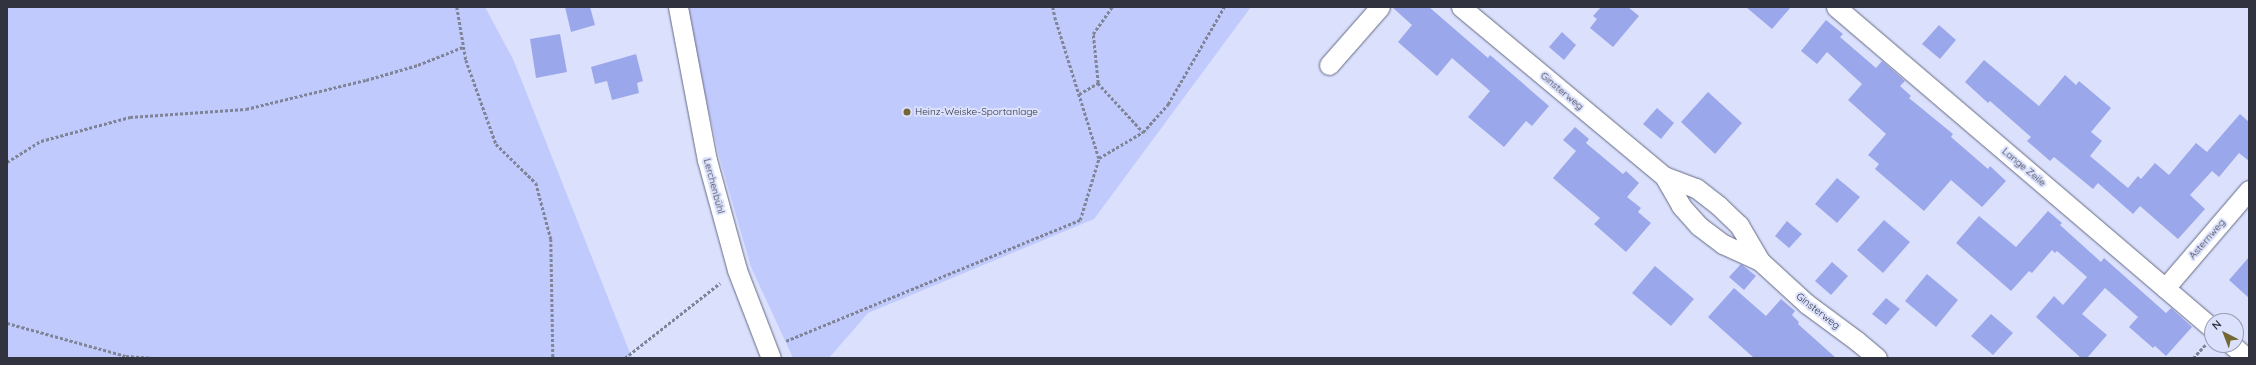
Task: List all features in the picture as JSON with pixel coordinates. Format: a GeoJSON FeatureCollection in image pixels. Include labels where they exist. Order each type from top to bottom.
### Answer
{"type":"FeatureCollection","features":[{"type":"Feature","properties":{"kind":"street","name":"Lerchenbühl"},"geometry":{"type":"LineString","coordinates":[[678,7],[707,160],[736,270],[769,353]]}},
{"type":"Feature","properties":{"kind":"street"},"geometry":{"type":"LineString","coordinates":[[1329,65],[1380,7]]}},
{"type":"Feature","properties":{"kind":"street","name":"Ginsterweg"},"geometry":{"type":"LineString","coordinates":[[1461,7],[1664,176],[1696,188],[1719,206],[1739,225],[1760,261],[1807,304],[1857,341],[1877,358]]}},
{"type":"Feature","properties":{"kind":"street","name":"Lange Zeile"},"geometry":{"type":"LineString","coordinates":[[1836,7],[2204,321]]}},
{"type":"Feature","properties":{"kind":"street","name":"Ginsterweg"},"geometry":{"type":"LineString","coordinates":[[1664,176],[1682,206],[1699,226],[1722,244],[1760,261]]}},
{"type":"Feature","properties":{"kind":"street","name":"Asternweg"},"geometry":{"type":"LineString","coordinates":[[2165,288],[2249,190]]}},
{"type":"Feature","properties":{"kind":"path"},"geometry":{"type":"LineString","coordinates":[[457,7],[463,47],[496,144],[536,182],[551,239],[553,358]]}},
{"type":"Feature","properties":{"kind":"path"},"geometry":{"type":"LineString","coordinates":[[769,353],[1080,220],[1099,158],[1053,7]]}},
{"type":"Feature","properties":{"kind":"path"},"geometry":{"type":"LineString","coordinates":[[1112,7],[1093,34],[1098,83],[1143,132]]}},
{"type":"Feature","properties":{"kind":"path"},"geometry":{"type":"LineString","coordinates":[[1099,158],[1143,132],[1168,104],[1224,7]]}},
{"type":"Feature","properties":{"kind":"path"},"geometry":{"type":"LineString","coordinates":[[7,162],[41,141],[130,117],[246,109],[366,80],[418,64],[463,47]]}},
{"type":"Feature","properties":{"kind":"path"},"geometry":{"type":"LineString","coordinates":[[1079,94],[1098,83]]}},
{"type":"Feature","properties":{"kind":"path"},"geometry":{"type":"LineString","coordinates":[[625,358],[736,270]]}},
{"type":"Feature","properties":{"kind":"path"},"geometry":{"type":"LineString","coordinates":[[7,323],[126,356],[154,358]]}},
{"type":"Feature","properties":{"kind":"shaded area"},"geometry":{"type":"Polygon","coordinates":[[[7,7],[485,7],[513,59],[632,358],[7,358],[7,7]]]}},
{"type":"Feature","properties":{"kind":"shaded area"},"geometry":{"type":"Polygon","coordinates":[[[685,7],[1251,7],[1094,219],[868,313],[829,358],[793,358],[751,267],[720,160],[685,7]]]}},
{"type":"Feature","properties":{"kind":"building"},"geometry":{"type":"Polygon","coordinates":[[[565,7],[590,7],[595,25],[571,32],[565,7]]]}},
{"type":"Feature","properties":{"kind":"building"},"geometry":{"type":"Polygon","coordinates":[[[1392,7],[1429,7],[1488,58],[1490,55],[1549,106],[1532,126],[1526,121],[1504,147],[1468,117],[1490,91],[1452,58],[1437,76],[1398,42],[1412,25],[1392,7]]]}},
{"type":"Feature","properties":{"kind":"building"},"geometry":{"type":"Polygon","coordinates":[[[1601,7],[1628,7],[1639,16],[1613,47],[1590,28],[1597,19],[1593,16],[1601,7]]]}},
{"type":"Feature","properties":{"kind":"building"},"geometry":{"type":"Polygon","coordinates":[[[1746,7],[1791,7],[1772,29],[1746,7]]]}},
{"type":"Feature","properties":{"kind":"building"},"geometry":{"type":"Polygon","coordinates":[[[1826,20],[1843,34],[1840,37],[1876,68],[1882,61],[1905,81],[1900,86],[1911,96],[1909,98],[1953,134],[1951,137],[1988,169],[1990,166],[2006,181],[1982,207],[1951,180],[1924,211],[1875,169],[1879,164],[1868,155],[1886,134],[1848,100],[1862,84],[1827,52],[1817,64],[1801,51],[1826,20]]]}},
{"type":"Feature","properties":{"kind":"building"},"geometry":{"type":"Polygon","coordinates":[[[1939,25],[1956,40],[1940,59],[1922,44],[1939,25]]]}},
{"type":"Feature","properties":{"kind":"building"},"geometry":{"type":"Polygon","coordinates":[[[1562,32],[1576,45],[1564,60],[1549,47],[1562,32]]]}},
{"type":"Feature","properties":{"kind":"building"},"geometry":{"type":"Polygon","coordinates":[[[560,34],[567,72],[536,78],[530,39],[560,34]]]}},
{"type":"Feature","properties":{"kind":"building"},"geometry":{"type":"Polygon","coordinates":[[[636,54],[643,81],[637,83],[639,93],[612,100],[607,81],[595,84],[591,67],[636,54]]]}},
{"type":"Feature","properties":{"kind":"building"},"geometry":{"type":"Polygon","coordinates":[[[1984,60],[2039,106],[2065,75],[2076,85],[2079,81],[2111,108],[2091,132],[2102,141],[2090,156],[2128,188],[2138,176],[2141,179],[2155,163],[2169,175],[2196,143],[2207,152],[2240,114],[2249,122],[2249,161],[2239,153],[2219,177],[2212,171],[2190,195],[2205,209],[2178,239],[2140,206],[2133,214],[2098,183],[2093,189],[2054,157],[2050,161],[2027,141],[2031,137],[1990,101],[1988,103],[1965,82],[1984,60]]]}},
{"type":"Feature","properties":{"kind":"building"},"geometry":{"type":"Polygon","coordinates":[[[1708,92],[1742,123],[1715,154],[1681,122],[1708,92]]]}},
{"type":"Feature","properties":{"kind":"building"},"geometry":{"type":"Polygon","coordinates":[[[1657,108],[1674,123],[1661,139],[1643,124],[1657,108]]]}},
{"type":"Feature","properties":{"kind":"building"},"geometry":{"type":"Polygon","coordinates":[[[1575,127],[1589,139],[1586,143],[1623,174],[1626,171],[1639,183],[1627,197],[1641,208],[1638,212],[1651,223],[1626,252],[1594,224],[1600,218],[1553,178],[1576,151],[1563,140],[1575,127]]]}},
{"type":"Feature","properties":{"kind":"building"},"geometry":{"type":"Polygon","coordinates":[[[1837,178],[1860,197],[1837,223],[1815,204],[1837,178]]]}},
{"type":"Feature","properties":{"kind":"building"},"geometry":{"type":"Polygon","coordinates":[[[2048,211],[2062,223],[2060,225],[2101,262],[2104,258],[2166,313],[2171,308],[2192,327],[2166,356],[2155,346],[2153,348],[2129,327],[2138,317],[2105,288],[2082,314],[2107,335],[2087,358],[2081,358],[2036,317],[2054,296],[2063,305],[2087,277],[2057,251],[2055,253],[2052,250],[2032,273],[2029,271],[2011,291],[1956,243],[1979,216],[2016,247],[2048,211]]]}},
{"type":"Feature","properties":{"kind":"building"},"geometry":{"type":"Polygon","coordinates":[[[1884,220],[1910,242],[1883,273],[1857,250],[1884,220]]]}},
{"type":"Feature","properties":{"kind":"building"},"geometry":{"type":"Polygon","coordinates":[[[1787,221],[1802,234],[1789,248],[1775,236],[1787,221]]]}},
{"type":"Feature","properties":{"kind":"building"},"geometry":{"type":"Polygon","coordinates":[[[2249,257],[2249,298],[2229,280],[2249,257]]]}},
{"type":"Feature","properties":{"kind":"building"},"geometry":{"type":"Polygon","coordinates":[[[1832,262],[1848,276],[1831,295],[1815,281],[1832,262]]]}},
{"type":"Feature","properties":{"kind":"building"},"geometry":{"type":"Polygon","coordinates":[[[1741,264],[1756,276],[1744,290],[1729,277],[1741,264]]]}},
{"type":"Feature","properties":{"kind":"building"},"geometry":{"type":"Polygon","coordinates":[[[1655,266],[1694,299],[1671,326],[1632,293],[1655,266]]]}},
{"type":"Feature","properties":{"kind":"building"},"geometry":{"type":"Polygon","coordinates":[[[1927,274],[1958,300],[1936,327],[1905,301],[1927,274]]]}},
{"type":"Feature","properties":{"kind":"building"},"geometry":{"type":"Polygon","coordinates":[[[1734,288],[1766,316],[1781,299],[1795,311],[1792,315],[1799,322],[1798,324],[1836,358],[1754,358],[1708,317],[1734,288]]]}},
{"type":"Feature","properties":{"kind":"building"},"geometry":{"type":"Polygon","coordinates":[[[1886,298],[1900,309],[1886,325],[1872,314],[1886,298]]]}},
{"type":"Feature","properties":{"kind":"building"},"geometry":{"type":"Polygon","coordinates":[[[1991,314],[2013,333],[1993,355],[1971,336],[1991,314]]]}},
{"type":"Feature","properties":{"kind":"place","name":"Heinz-Weiske-Sportanlage"},"geometry":{"type":"Point","coordinates":[907,112]}}]}
